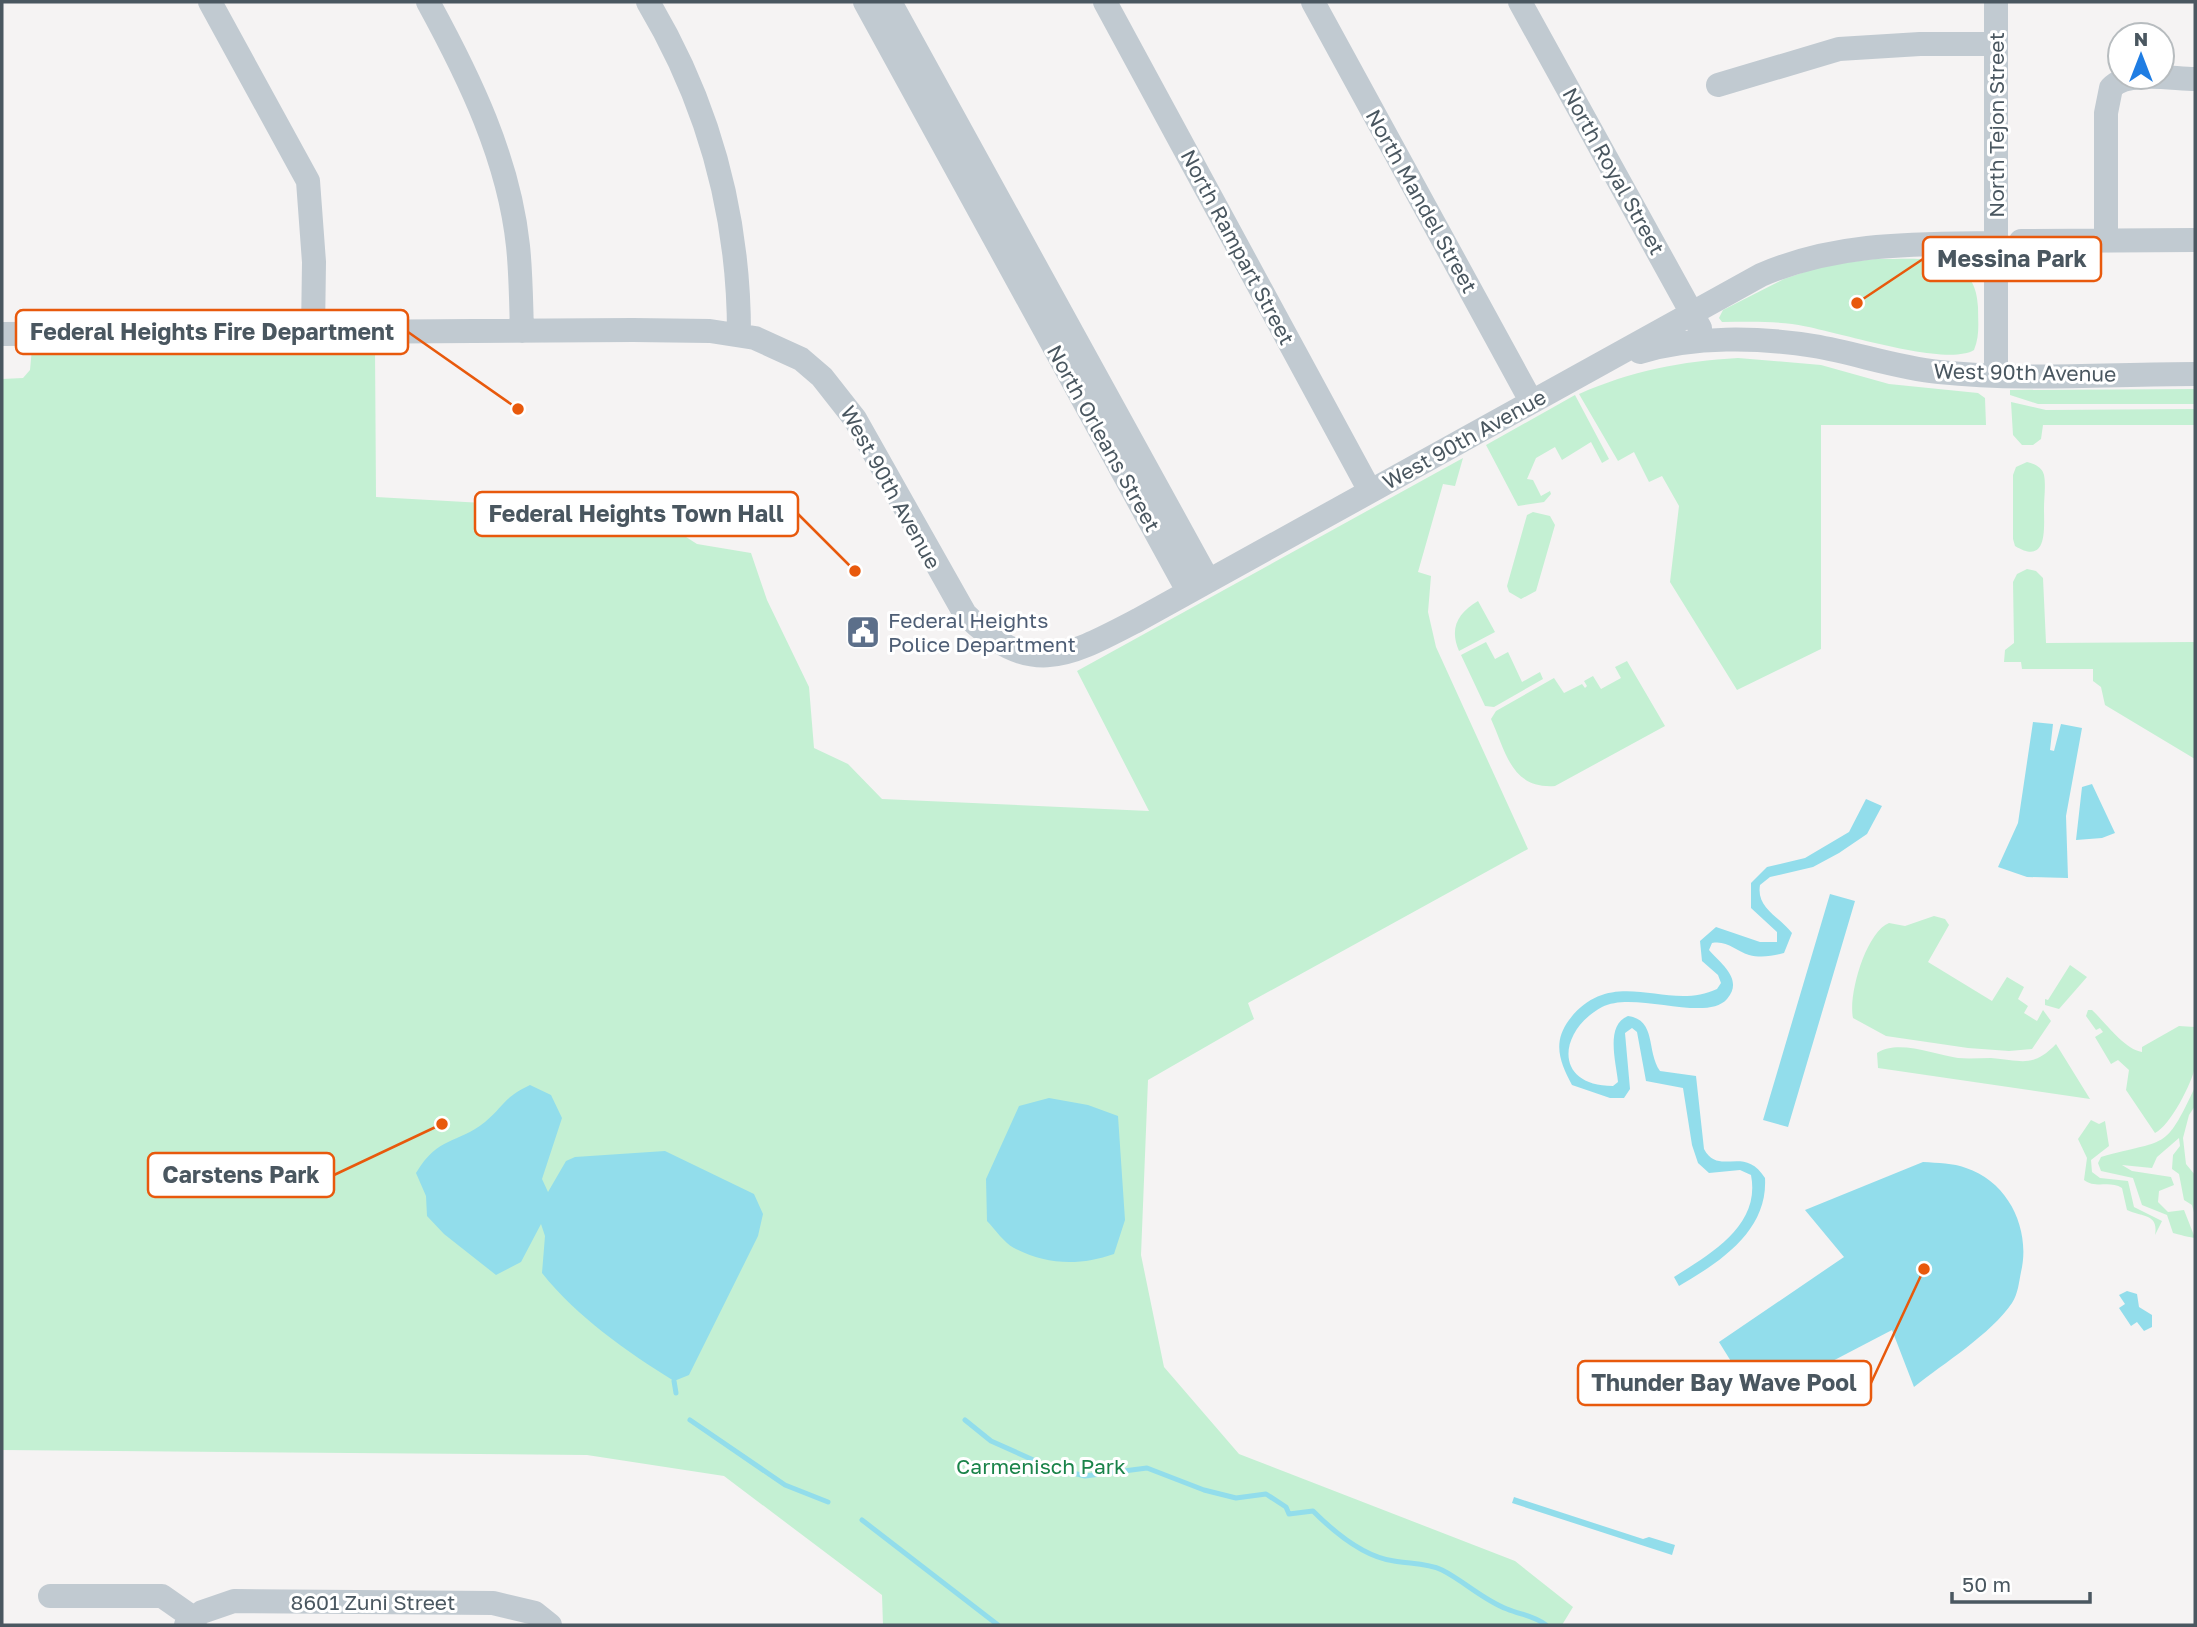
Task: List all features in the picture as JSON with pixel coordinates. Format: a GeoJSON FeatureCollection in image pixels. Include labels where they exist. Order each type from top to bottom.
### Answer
{"type":"FeatureCollection","features":[{"type":"Feature","properties":{"kind":"street"},"geometry":{"type":"LineString","coordinates":[[210,2],[308,181],[314,262],[313,332]]}},
{"type":"Feature","properties":{"kind":"street"},"geometry":{"type":"LineString","coordinates":[[428,2],[463,66],[492,139],[518,245],[522,331]]}},
{"type":"Feature","properties":{"kind":"street"},"geometry":{"type":"LineString","coordinates":[[648,2],[692,89],[720,166],[733,229],[739,334]]}},
{"type":"Feature","properties":{"kind":"street","name":"North Orleans Street"},"geometry":{"type":"LineString","coordinates":[[865,2],[917,74],[1198,586]]}},
{"type":"Feature","properties":{"kind":"street","name":"North Orleans Street"},"geometry":{"type":"LineString","coordinates":[[890,2],[917,74]]}},
{"type":"Feature","properties":{"kind":"street","name":"North Rampart Street"},"geometry":{"type":"LineString","coordinates":[[1105,2],[1370,491]]}},
{"type":"Feature","properties":{"kind":"street","name":"North Mandel Street"},"geometry":{"type":"LineString","coordinates":[[1313,2],[1531,401]]}},
{"type":"Feature","properties":{"kind":"street","name":"North Royal Street"},"geometry":{"type":"LineString","coordinates":[[1520,2],[1706,342]]}},
{"type":"Feature","properties":{"kind":"street","name":"North Tejon Street"},"geometry":{"type":"LineString","coordinates":[[1996,2],[1996,375]]}},
{"type":"Feature","properties":{"kind":"street"},"geometry":{"type":"LineString","coordinates":[[1718,85],[1839,49],[1907,44],[1996,44]]}},
{"type":"Feature","properties":{"kind":"street"},"geometry":{"type":"LineString","coordinates":[[2106,240],[2106,113],[2111,88],[2120,81],[2131,79],[2195,79]]}},
{"type":"Feature","properties":{"kind":"street"},"geometry":{"type":"LineString","coordinates":[[2021,241],[2195,240]]}},
{"type":"Feature","properties":{"kind":"street","name":"West 90th Avenue"},"geometry":{"type":"LineString","coordinates":[[2,334],[698,330],[739,334],[778,347],[801,359],[840,396],[965,614],[991,638],[1023,653],[1067,654],[1198,586],[1531,401],[1609,362],[1761,275],[1792,262],[1834,251],[1883,245],[1996,243]]}},
{"type":"Feature","properties":{"kind":"street","name":"West 90th Avenue"},"geometry":{"type":"LineString","coordinates":[[1609,362],[1656,349],[1706,342],[1795,343],[1938,372],[1996,375],[2195,374]]}},
{"type":"Feature","properties":{"kind":"street","name":"8601 Zuni Street"},"geometry":{"type":"LineString","coordinates":[[50,1596],[162,1596],[189,1621],[234,1601],[493,1603],[535,1613],[550,1625]]}},
{"type":"Feature","properties":{"kind":"green space"},"geometry":{"type":"Polygon","coordinates":[[[1875,259],[1926,259],[1956,267],[1967,275],[1975,288],[1978,307],[1978,334],[1974,350],[1959,354],[1914,351],[1810,327],[1766,322],[1722,322],[1719,318],[1723,310],[1784,279],[1825,265],[1875,259]]]}},
{"type":"Feature","properties":{"kind":"green space","name":"Carmenisch Park"},"geometry":{"type":"Polygon","coordinates":[[[32,348],[375,349],[376,497],[647,512],[697,544],[751,553],[767,600],[809,687],[814,748],[848,764],[882,799],[1149,811],[1077,671],[1463,458],[1455,486],[1443,484],[1418,572],[1431,576],[1428,612],[1436,647],[1528,849],[1248,1003],[1254,1019],[1148,1080],[1141,1255],[1164,1367],[1239,1454],[1515,1561],[1573,1607],[1562,1625],[883,1625],[882,1595],[724,1476],[587,1455],[2,1450],[2,379],[23,378],[30,370],[32,348]]]}},
{"type":"Feature","properties":{"kind":"green space"},"geometry":{"type":"Polygon","coordinates":[[[1738,358],[1821,365],[1889,384],[1978,393],[1985,398],[1986,425],[1821,425],[1821,649],[1737,690],[1670,582],[1679,506],[1662,476],[1649,482],[1634,452],[1618,461],[1579,394],[1657,368],[1738,358]]]}},
{"type":"Feature","properties":{"kind":"green space"},"geometry":{"type":"Polygon","coordinates":[[[2195,389],[2195,404],[2038,404],[2010,395],[2010,390],[2195,389]]]}},
{"type":"Feature","properties":{"kind":"green space"},"geometry":{"type":"Polygon","coordinates":[[[1575,395],[1609,459],[1602,463],[1591,442],[1562,460],[1555,447],[1536,458],[1527,479],[1533,480],[1541,496],[1550,491],[1551,494],[1544,502],[1518,506],[1486,445],[1575,395]]]}},
{"type":"Feature","properties":{"kind":"green space"},"geometry":{"type":"Polygon","coordinates":[[[2011,402],[2046,410],[2195,409],[2195,425],[2043,425],[2041,439],[2033,445],[2022,445],[2013,435],[2011,402]]]}},
{"type":"Feature","properties":{"kind":"green space"},"geometry":{"type":"Polygon","coordinates":[[[2027,462],[2040,468],[2045,479],[2044,535],[2039,548],[2033,551],[2015,546],[2013,539],[2013,475],[2016,467],[2027,462]]]}},
{"type":"Feature","properties":{"kind":"green space"},"geometry":{"type":"Polygon","coordinates":[[[1533,512],[1550,516],[1555,525],[1536,591],[1521,599],[1509,592],[1507,586],[1527,515],[1533,512]]]}},
{"type":"Feature","properties":{"kind":"green space"},"geometry":{"type":"Polygon","coordinates":[[[2027,569],[2036,571],[2043,578],[2046,643],[2195,642],[2195,759],[2105,705],[2101,687],[2093,681],[2093,669],[2022,669],[2021,662],[2004,662],[2005,650],[2014,643],[2013,582],[2017,574],[2027,569]]]}},
{"type":"Feature","properties":{"kind":"green space"},"geometry":{"type":"Polygon","coordinates":[[[1478,601],[1495,632],[1459,651],[1455,635],[1457,622],[1465,611],[1478,601]]]}},
{"type":"Feature","properties":{"kind":"green space"},"geometry":{"type":"Polygon","coordinates":[[[1486,642],[1495,659],[1508,652],[1522,682],[1540,672],[1543,679],[1494,707],[1485,706],[1461,655],[1486,642]]]}},
{"type":"Feature","properties":{"kind":"green space"},"geometry":{"type":"Polygon","coordinates":[[[1627,661],[1665,726],[1555,786],[1540,785],[1519,775],[1506,755],[1491,719],[1496,711],[1554,678],[1564,693],[1582,684],[1585,688],[1587,686],[1584,681],[1593,676],[1601,689],[1621,678],[1615,667],[1627,661]]]}},
{"type":"Feature","properties":{"kind":"green space"},"geometry":{"type":"Polygon","coordinates":[[[1934,916],[1945,919],[1949,925],[1928,962],[1992,1001],[2007,977],[2024,987],[2018,999],[2028,1006],[2024,1013],[2037,1021],[2043,1010],[2051,1021],[2032,1049],[2009,1051],[1968,1048],[1886,1036],[1853,1018],[1856,980],[1873,938],[1889,923],[1905,926],[1934,916]]]}},
{"type":"Feature","properties":{"kind":"green space"},"geometry":{"type":"Polygon","coordinates":[[[2070,965],[2087,977],[2059,1009],[2045,1005],[2045,999],[2048,1000],[2070,965]]]}},
{"type":"Feature","properties":{"kind":"green space"},"geometry":{"type":"Polygon","coordinates":[[[2088,1010],[2092,1010],[2129,1046],[2142,1052],[2142,1047],[2179,1026],[2195,1027],[2196,1057],[2193,1074],[2173,1113],[2155,1133],[2126,1090],[2129,1070],[2118,1060],[2111,1064],[2095,1037],[2103,1032],[2100,1028],[2096,1030],[2086,1016],[2088,1010]]]}},
{"type":"Feature","properties":{"kind":"green space"},"geometry":{"type":"Polygon","coordinates":[[[2056,1044],[2090,1099],[1878,1068],[1877,1053],[1896,1047],[1958,1058],[2026,1061],[2040,1057],[2056,1044]]]}},
{"type":"Feature","properties":{"kind":"green space"},"geometry":{"type":"Polygon","coordinates":[[[2195,1087],[2195,1106],[2189,1115],[2183,1138],[2186,1164],[2195,1175],[2195,1216],[2192,1205],[2184,1200],[2179,1174],[2172,1169],[2173,1155],[2180,1146],[2179,1138],[2157,1157],[2152,1168],[2122,1165],[2132,1171],[2171,1177],[2174,1185],[2159,1191],[2158,1202],[2168,1212],[2184,1210],[2195,1238],[2173,1233],[2167,1215],[2142,1205],[2133,1178],[2101,1171],[2098,1163],[2101,1157],[2161,1140],[2177,1123],[2195,1087]]]}},
{"type":"Feature","properties":{"kind":"green space"},"geometry":{"type":"Polygon","coordinates":[[[2091,1120],[2099,1124],[2105,1121],[2109,1146],[2091,1160],[2092,1172],[2100,1178],[2128,1181],[2134,1207],[2162,1221],[2155,1235],[2156,1228],[2152,1219],[2127,1210],[2122,1188],[2088,1183],[2084,1180],[2087,1158],[2078,1139],[2091,1120]]]}},
{"type":"Feature","properties":{"kind":"water"},"geometry":{"type":"Polygon","coordinates":[[[2033,722],[2053,724],[2050,750],[2054,751],[2061,724],[2082,728],[2066,816],[2068,878],[2027,877],[1998,867],[2018,823],[2033,722]]]}},
{"type":"Feature","properties":{"kind":"water"},"geometry":{"type":"Polygon","coordinates":[[[2092,784],[2115,833],[2102,838],[2076,840],[2082,787],[2092,784]]]}},
{"type":"Feature","properties":{"kind":"water"},"geometry":{"type":"Polygon","coordinates":[[[1866,799],[1882,806],[1867,834],[1813,867],[1770,877],[1760,885],[1761,900],[1765,906],[1792,933],[1784,953],[1753,956],[1727,944],[1712,943],[1709,950],[1732,978],[1732,992],[1727,999],[1717,1006],[1703,1008],[1616,1003],[1602,1007],[1587,1017],[1570,1043],[1568,1056],[1580,1077],[1593,1084],[1613,1086],[1618,1082],[1614,1055],[1616,1027],[1628,1016],[1643,1023],[1660,1071],[1696,1076],[1704,1149],[1710,1157],[1717,1161],[1749,1163],[1765,1178],[1764,1197],[1759,1214],[1750,1229],[1725,1255],[1679,1286],[1674,1277],[1717,1248],[1741,1224],[1752,1193],[1751,1175],[1740,1170],[1709,1173],[1698,1163],[1692,1145],[1683,1088],[1646,1081],[1637,1032],[1632,1028],[1625,1033],[1630,1089],[1624,1098],[1610,1098],[1572,1085],[1561,1060],[1559,1045],[1564,1028],[1586,1003],[1604,994],[1622,991],[1679,996],[1698,995],[1717,989],[1721,983],[1718,975],[1702,961],[1700,941],[1716,927],[1760,942],[1777,942],[1777,932],[1751,908],[1751,883],[1767,867],[1805,858],[1849,832],[1866,799]]]}},
{"type":"Feature","properties":{"kind":"water"},"geometry":{"type":"Polygon","coordinates":[[[1830,894],[1855,901],[1788,1127],[1763,1120],[1830,894]]]}},
{"type":"Feature","properties":{"kind":"water"},"geometry":{"type":"Polygon","coordinates":[[[530,1085],[551,1095],[562,1118],[542,1179],[548,1192],[566,1161],[575,1157],[665,1151],[754,1194],[763,1214],[758,1236],[689,1375],[674,1381],[656,1370],[586,1319],[556,1289],[542,1273],[545,1236],[541,1224],[521,1262],[496,1275],[444,1234],[427,1216],[426,1196],[416,1173],[424,1161],[440,1146],[485,1122],[509,1098],[530,1085]]]}},
{"type":"Feature","properties":{"kind":"water"},"geometry":{"type":"Polygon","coordinates":[[[1049,1098],[1088,1105],[1118,1116],[1125,1220],[1114,1254],[1076,1262],[1038,1258],[1010,1246],[987,1221],[986,1179],[1019,1106],[1049,1098]]]}},
{"type":"Feature","properties":{"kind":"water"},"geometry":{"type":"Polygon","coordinates":[[[1923,1162],[1956,1165],[1981,1175],[2005,1196],[2013,1210],[2023,1240],[2023,1256],[2016,1296],[2003,1315],[1980,1337],[1914,1387],[1892,1330],[1775,1391],[1756,1361],[1737,1371],[1719,1342],[1844,1257],[1805,1210],[1923,1162]]]}},
{"type":"Feature","properties":{"kind":"water"},"geometry":{"type":"Polygon","coordinates":[[[2127,1291],[2137,1294],[2139,1307],[2152,1315],[2152,1327],[2144,1331],[2137,1322],[2131,1326],[2119,1308],[2125,1304],[2119,1295],[2127,1291]]]}},
{"type":"Feature","properties":{"kind":"water"},"geometry":{"type":"Polygon","coordinates":[[[1514,1497],[1643,1539],[1649,1537],[1675,1545],[1672,1555],[1512,1503],[1514,1497]]]}},
{"type":"Feature","properties":{"kind":"waterway"},"geometry":{"type":"LineString","coordinates":[[674,1381],[676,1393]]}},
{"type":"Feature","properties":{"kind":"waterway"},"geometry":{"type":"LineString","coordinates":[[690,1420],[785,1485],[828,1502]]}},
{"type":"Feature","properties":{"kind":"waterway"},"geometry":{"type":"LineString","coordinates":[[965,1420],[991,1441],[1049,1467],[1085,1476],[1147,1468],[1204,1490],[1236,1498],[1266,1494],[1286,1507],[1289,1514],[1313,1511],[1360,1549],[1382,1559],[1442,1570],[1498,1605],[1546,1625]]}},
{"type":"Feature","properties":{"kind":"waterway"},"geometry":{"type":"LineString","coordinates":[[862,1520],[998,1625]]}},
{"type":"Feature","properties":{"kind":"place","name":"Messina Park"},"geometry":{"type":"Point","coordinates":[1857,303]}},
{"type":"Feature","properties":{"kind":"place","name":"Federal Heights Fire Department"},"geometry":{"type":"Point","coordinates":[518,409]}},
{"type":"Feature","properties":{"kind":"place","name":"Federal Heights Town Hall"},"geometry":{"type":"Point","coordinates":[855,571]}},
{"type":"Feature","properties":{"kind":"place","name":"Federal Heights Police Department"},"geometry":{"type":"Point","coordinates":[863,632]}},
{"type":"Feature","properties":{"kind":"place","name":"Carstens Park"},"geometry":{"type":"Point","coordinates":[442,1124]}},
{"type":"Feature","properties":{"kind":"place","name":"Thunder Bay Wave Pool"},"geometry":{"type":"Point","coordinates":[1924,1269]}}]}
